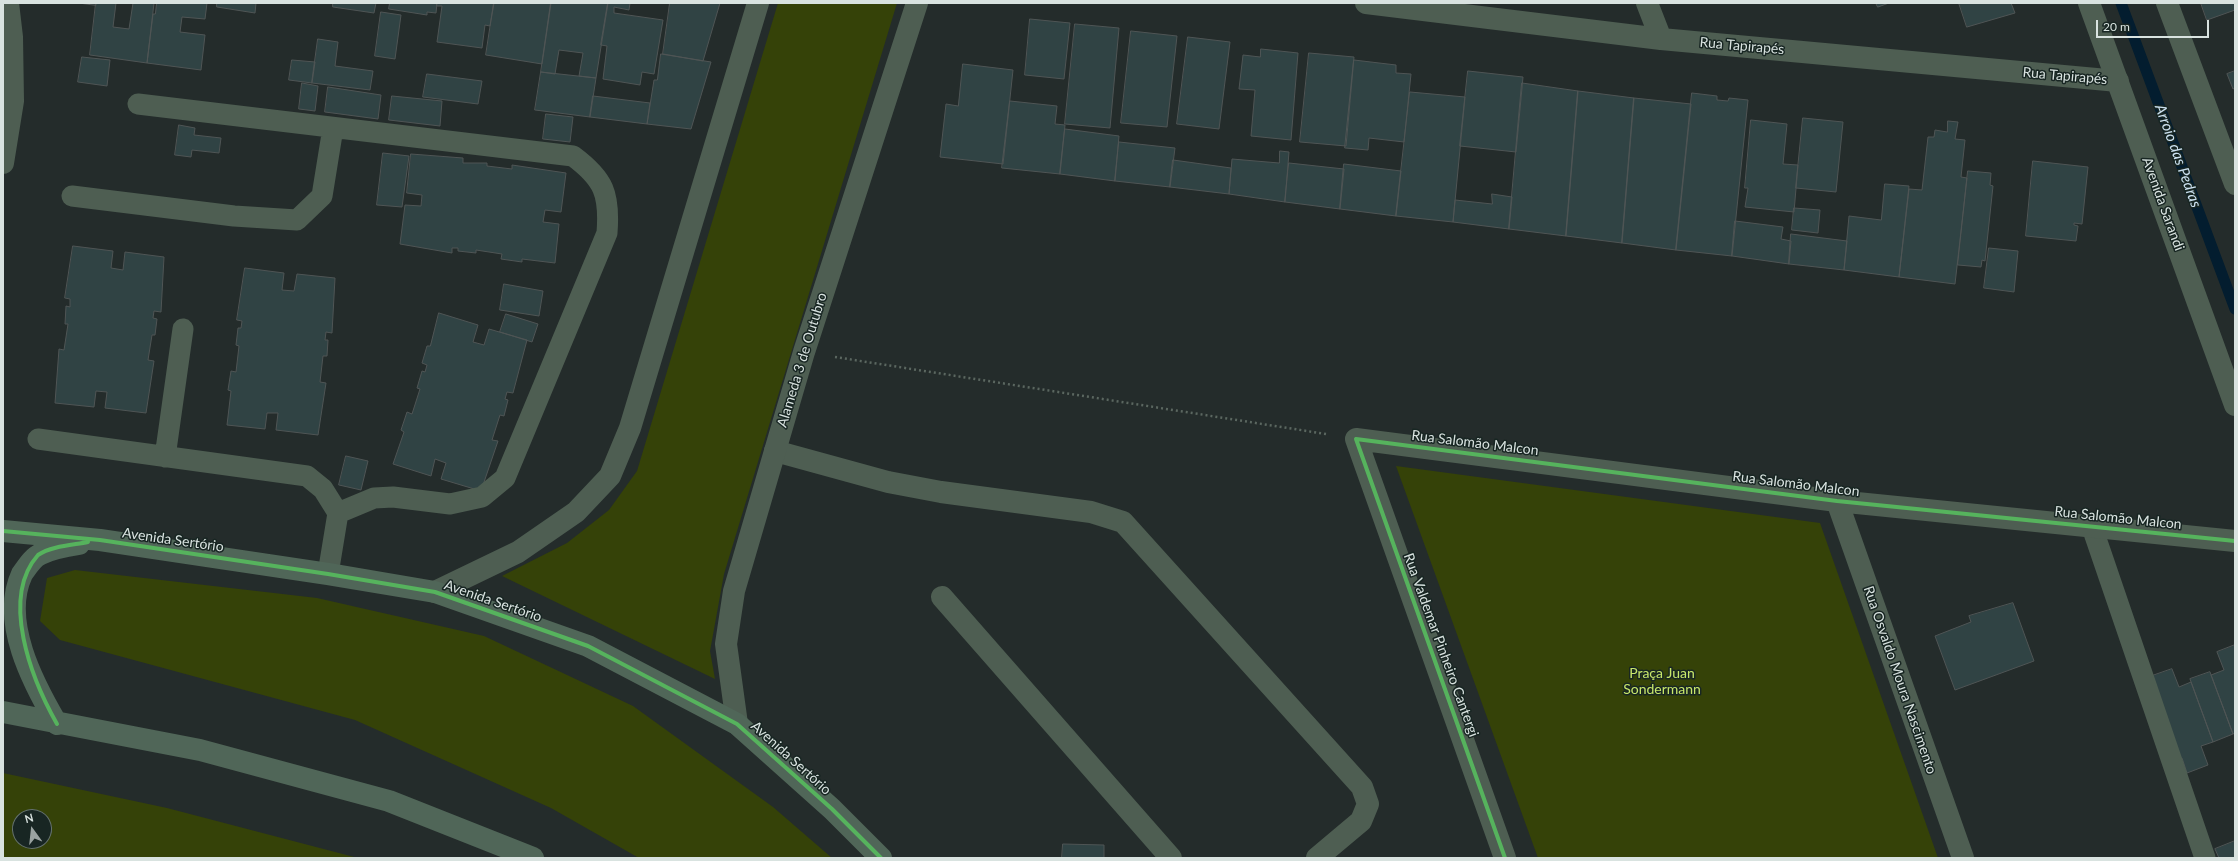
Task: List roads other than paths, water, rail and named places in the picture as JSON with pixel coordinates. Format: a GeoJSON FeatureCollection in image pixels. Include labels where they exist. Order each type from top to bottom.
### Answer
{"type":"FeatureCollection","features":[{"type":"Feature","properties":{"kind":"main road","name":"Avenida Sertório"},"geometry":{"type":"LineString","coordinates":[[3,531],[100,540],[328,574],[435,592],[588,646],[737,724],[832,810],[881,858]]}},
{"type":"Feature","properties":{"kind":"main road"},"geometry":{"type":"LineString","coordinates":[[57,724],[31,678],[16,644],[13,615],[15,586],[26,567],[39,554],[57,548],[100,540]]}},
{"type":"Feature","properties":{"kind":"main road"},"geometry":{"type":"LineString","coordinates":[[3,712],[57,724],[200,750],[389,801],[533,858]]}},
{"type":"Feature","properties":{"kind":"street"},"geometry":{"type":"LineString","coordinates":[[3,163],[12,37],[8,3]]}},
{"type":"Feature","properties":{"kind":"street"},"geometry":{"type":"LineString","coordinates":[[435,592],[518,552],[576,512],[610,476],[630,428],[758,3]]}},
{"type":"Feature","properties":{"kind":"street","name":"Alameda 3 de Outubro"},"geometry":{"type":"LineString","coordinates":[[737,724],[726,644],[734,591],[804,352],[917,3]]}},
{"type":"Feature","properties":{"kind":"street","name":"Rua Tapirapés"},"geometry":{"type":"LineString","coordinates":[[1366,3],[1661,39],[2118,81]]}},
{"type":"Feature","properties":{"kind":"street"},"geometry":{"type":"LineString","coordinates":[[1647,3],[1661,39]]}},
{"type":"Feature","properties":{"kind":"street","name":"Avenida Sarandi"},"geometry":{"type":"LineString","coordinates":[[2089,3],[2235,405]]}},
{"type":"Feature","properties":{"kind":"street"},"geometry":{"type":"LineString","coordinates":[[2167,3],[2235,184]]}},
{"type":"Feature","properties":{"kind":"street","name":"Rua Salomão Malcon"},"geometry":{"type":"LineString","coordinates":[[1356,439],[1837,501],[2235,541]]}},
{"type":"Feature","properties":{"kind":"street","name":"Rua Valdemar Pinheiro Cantergi"},"geometry":{"type":"LineString","coordinates":[[1356,439],[1505,858]]}},
{"type":"Feature","properties":{"kind":"street"},"geometry":{"type":"LineString","coordinates":[[775,451],[888,482],[940,492],[1091,512],[1123,522],[1362,787],[1368,804],[1361,821],[1317,858]]}},
{"type":"Feature","properties":{"kind":"street","name":"Rua Osvaldo Moura Nascimento"},"geometry":{"type":"LineString","coordinates":[[1837,501],[1963,858]]}},
{"type":"Feature","properties":{"kind":"street"},"geometry":{"type":"LineString","coordinates":[[942,597],[1171,858]]}},
{"type":"Feature","properties":{"kind":"lane"},"geometry":{"type":"LineString","coordinates":[[138,104],[573,156],[592,171],[604,190],[609,213],[607,234],[505,478],[482,497],[450,504],[393,497],[374,498],[338,513]]}},
{"type":"Feature","properties":{"kind":"lane"},"geometry":{"type":"LineString","coordinates":[[72,196],[234,216],[297,220],[322,196],[333,128]]}},
{"type":"Feature","properties":{"kind":"lane"},"geometry":{"type":"LineString","coordinates":[[165,457],[184,329]]}},
{"type":"Feature","properties":{"kind":"lane"},"geometry":{"type":"LineString","coordinates":[[38,439],[307,476],[323,489],[338,513],[328,574]]}},
{"type":"Feature","properties":{"kind":"lane"},"geometry":{"type":"LineString","coordinates":[[2092,527],[2205,858]]}},
{"type":"Feature","properties":{"kind":"waterway","name":"Arroio das Pedras"},"geometry":{"type":"LineString","coordinates":[[2121,3],[2235,309]]}},
{"type":"Feature","properties":{"kind":"park label","name":"Praça Juan Sondermann"},"geometry":{"type":"Point","coordinates":[1662,682]}}]}
